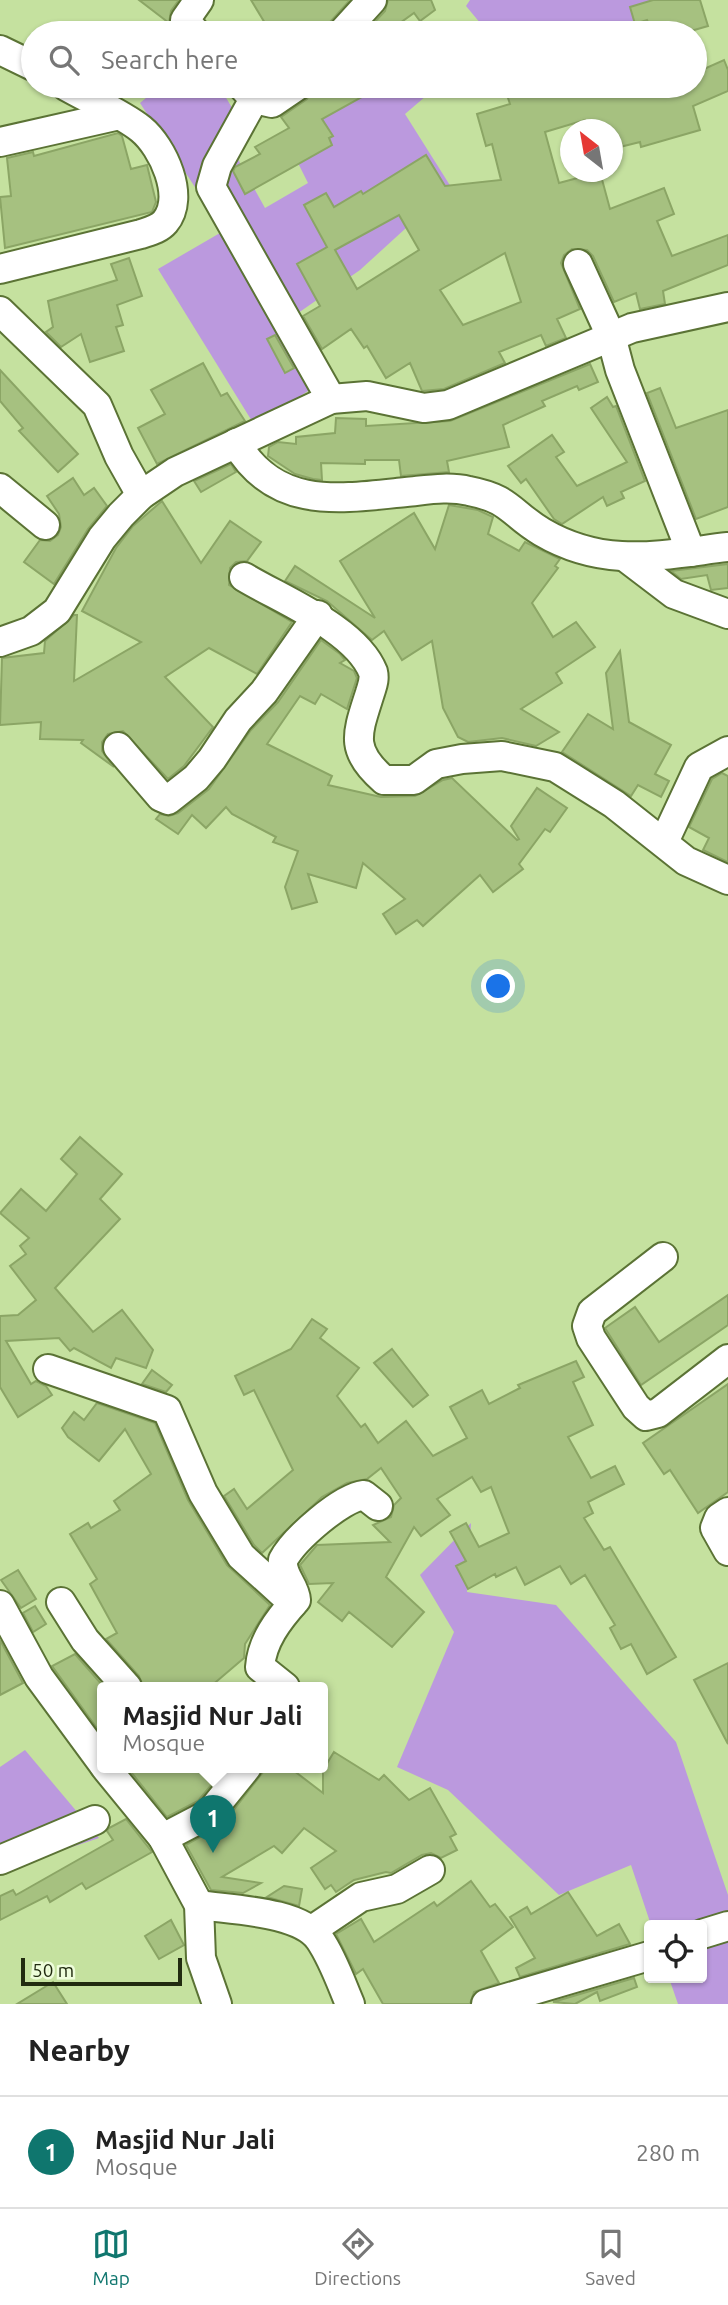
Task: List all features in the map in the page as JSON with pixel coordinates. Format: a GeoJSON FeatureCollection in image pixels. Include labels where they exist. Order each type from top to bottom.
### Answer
{"type":"FeatureCollection","features":[{"type":"Feature","properties":{"kind":"street"},"geometry":{"type":"LineString","coordinates":[[186,21],[199,0]]}},
{"type":"Feature","properties":{"kind":"street"},"geometry":{"type":"LineString","coordinates":[[353,21],[372,0]]}},
{"type":"Feature","properties":{"kind":"street"},"geometry":{"type":"LineString","coordinates":[[0,50],[21,60]]}},
{"type":"Feature","properties":{"kind":"street"},"geometry":{"type":"LineString","coordinates":[[0,269],[141,234],[156,229],[167,219],[173,205],[173,194],[162,158],[141,129],[86,98]]}},
{"type":"Feature","properties":{"kind":"street"},"geometry":{"type":"LineString","coordinates":[[246,98],[211,187],[331,399]]}},
{"type":"Feature","properties":{"kind":"street"},"geometry":{"type":"LineString","coordinates":[[260,98],[272,103],[279,98]]}},
{"type":"Feature","properties":{"kind":"street"},"geometry":{"type":"LineString","coordinates":[[0,142],[115,116]]}},
{"type":"Feature","properties":{"kind":"street"},"geometry":{"type":"LineString","coordinates":[[578,264],[611,336],[620,370],[691,552]]}},
{"type":"Feature","properties":{"kind":"street"},"geometry":{"type":"LineString","coordinates":[[0,642],[31,631],[57,611],[102,538],[141,495],[175,471],[331,399],[367,396],[424,408],[438,407],[477,394],[632,328],[728,307]]}},
{"type":"Feature","properties":{"kind":"street"},"geometry":{"type":"LineString","coordinates":[[0,311],[97,405],[119,456],[141,495]]}},
{"type":"Feature","properties":{"kind":"street"},"geometry":{"type":"LineString","coordinates":[[236,443],[249,465],[269,481],[298,495],[349,496],[439,489],[465,490],[505,501],[541,531],[580,549],[628,559],[728,547]]}},
{"type":"Feature","properties":{"kind":"street"},"geometry":{"type":"LineString","coordinates":[[0,488],[45,525]]}},
{"type":"Feature","properties":{"kind":"street"},"geometry":{"type":"LineString","coordinates":[[628,559],[674,594],[728,614]]}},
{"type":"Feature","properties":{"kind":"street"},"geometry":{"type":"LineString","coordinates":[[244,577],[290,604],[318,615],[355,648],[374,674],[361,721],[359,746],[364,763],[384,780],[414,780],[436,764],[461,759],[502,756],[555,766],[614,804],[686,861],[728,880]]}},
{"type":"Feature","properties":{"kind":"street"},"geometry":{"type":"LineString","coordinates":[[118,747],[161,797],[168,800],[179,793],[212,759],[238,720],[259,700],[318,615]]}},
{"type":"Feature","properties":{"kind":"street"},"geometry":{"type":"LineString","coordinates":[[664,842],[699,767],[728,751]]}},
{"type":"Feature","properties":{"kind":"street"},"geometry":{"type":"LineString","coordinates":[[663,1257],[592,1312],[587,1326],[591,1338],[636,1407],[646,1416],[658,1413],[728,1359]]}},
{"type":"Feature","properties":{"kind":"street"},"geometry":{"type":"LineString","coordinates":[[48,1368],[167,1410],[203,1493],[241,1556],[293,1603]]}},
{"type":"Feature","properties":{"kind":"street"},"geometry":{"type":"LineString","coordinates":[[278,1682],[263,1672],[261,1653],[269,1635],[293,1603],[296,1594],[282,1569],[286,1553],[344,1503],[364,1495],[378,1506]]}},
{"type":"Feature","properties":{"kind":"street"},"geometry":{"type":"LineString","coordinates":[[728,1511],[719,1518],[715,1528],[728,1551]]}},
{"type":"Feature","properties":{"kind":"street"},"geometry":{"type":"LineString","coordinates":[[61,1602],[85,1640],[123,1682]]}},
{"type":"Feature","properties":{"kind":"street"},"geometry":{"type":"LineString","coordinates":[[0,1605],[39,1676],[97,1756]]}},
{"type":"Feature","properties":{"kind":"street"},"geometry":{"type":"LineString","coordinates":[[110,1773],[163,1838],[199,1905],[201,1958],[217,2004]]}},
{"type":"Feature","properties":{"kind":"street"},"geometry":{"type":"LineString","coordinates":[[163,1838],[209,1814],[232,1773]]}},
{"type":"Feature","properties":{"kind":"street"},"geometry":{"type":"LineString","coordinates":[[0,1860],[95,1820]]}},
{"type":"Feature","properties":{"kind":"street"},"geometry":{"type":"LineString","coordinates":[[312,1930],[360,1897],[397,1889],[430,1870]]}},
{"type":"Feature","properties":{"kind":"street"},"geometry":{"type":"LineString","coordinates":[[199,1905],[289,1919],[312,1930],[321,1941],[350,2004]]}},
{"type":"Feature","properties":{"kind":"street"},"geometry":{"type":"LineString","coordinates":[[707,1932],[728,1926]]}},
{"type":"Feature","properties":{"kind":"street"},"geometry":{"type":"LineString","coordinates":[[486,2004],[644,1957]]}},
{"type":"Feature","properties":{"kind":"shaded area"},"geometry":{"type":"Polygon","coordinates":[[[470,0],[683,0],[660,21],[478,21],[466,6],[470,0]]]}},
{"type":"Feature","properties":{"kind":"shaded area"},"geometry":{"type":"Polygon","coordinates":[[[146,98],[226,98],[243,126],[234,152],[265,208],[308,183],[286,139],[313,98],[424,98],[405,114],[451,187],[360,270],[278,327],[311,389],[255,426],[158,269],[220,233],[206,204],[140,103],[146,98]]]}},
{"type":"Feature","properties":{"kind":"shaded area"},"geometry":{"type":"Polygon","coordinates":[[[471,1523],[467,1592],[556,1605],[676,1742],[728,1895],[728,2004],[678,2004],[671,1983],[707,1983],[707,1920],[649,1920],[631,1865],[559,1895],[448,1790],[397,1767],[454,1632],[420,1575],[471,1523]]]}},
{"type":"Feature","properties":{"kind":"shaded area"},"geometry":{"type":"Polygon","coordinates":[[[25,1750],[99,1838],[0,1871],[0,1767],[25,1750]]]}},
{"type":"Feature","properties":{"kind":"building"},"geometry":{"type":"Polygon","coordinates":[[[139,0],[179,0],[171,11],[169,21],[139,0]]]}},
{"type":"Feature","properties":{"kind":"building"},"geometry":{"type":"Polygon","coordinates":[[[251,0],[350,0],[331,21],[264,21],[251,0]]]}},
{"type":"Feature","properties":{"kind":"building"},"geometry":{"type":"Polygon","coordinates":[[[388,0],[431,0],[435,10],[420,21],[414,13],[403,21],[376,21],[385,11],[388,0]]]}},
{"type":"Feature","properties":{"kind":"building"},"geometry":{"type":"Polygon","coordinates":[[[653,0],[700,0],[706,21],[634,21],[630,7],[653,0]]]}},
{"type":"Feature","properties":{"kind":"building"},"geometry":{"type":"Polygon","coordinates":[[[724,60],[728,70],[728,91],[693,106],[700,130],[641,147],[640,142],[623,146],[623,119],[560,119],[560,128],[545,132],[559,183],[603,182],[610,209],[664,188],[674,214],[657,221],[672,256],[728,235],[728,265],[663,291],[665,304],[640,309],[636,293],[614,302],[593,256],[587,250],[572,249],[564,255],[561,263],[580,309],[557,319],[566,338],[546,346],[541,335],[499,352],[505,363],[444,389],[422,391],[410,363],[386,378],[367,346],[364,348],[351,329],[322,349],[303,316],[320,306],[297,264],[327,247],[304,205],[326,193],[334,207],[361,191],[363,194],[426,155],[445,186],[501,180],[492,144],[486,146],[477,114],[510,104],[508,98],[707,98],[707,68],[724,60]],[[399,215],[335,250],[357,289],[419,250],[399,215]],[[505,253],[440,290],[463,325],[521,302],[505,253]]]}},
{"type":"Feature","properties":{"kind":"building"},"geometry":{"type":"Polygon","coordinates":[[[360,98],[322,119],[333,136],[329,138],[332,145],[245,194],[233,171],[235,167],[260,154],[255,147],[289,128],[281,117],[307,99],[360,98]]]}},
{"type":"Feature","properties":{"kind":"building"},"geometry":{"type":"Polygon","coordinates":[[[118,133],[122,136],[131,169],[147,165],[156,202],[152,212],[5,248],[0,197],[11,196],[7,158],[33,152],[34,156],[118,133]]]}},
{"type":"Feature","properties":{"kind":"building"},"geometry":{"type":"Polygon","coordinates":[[[129,258],[142,296],[117,305],[123,325],[116,327],[124,351],[90,362],[81,334],[61,347],[46,332],[53,327],[48,301],[117,280],[111,264],[129,258]]]}},
{"type":"Feature","properties":{"kind":"building"},"geometry":{"type":"Polygon","coordinates":[[[275,335],[294,368],[285,373],[267,339],[275,335]]]}},
{"type":"Feature","properties":{"kind":"building"},"geometry":{"type":"Polygon","coordinates":[[[203,363],[221,396],[227,393],[245,421],[157,464],[138,428],[165,414],[151,390],[203,363]]]}},
{"type":"Feature","properties":{"kind":"building"},"geometry":{"type":"Polygon","coordinates":[[[590,364],[598,382],[579,390],[577,386],[542,401],[545,406],[503,425],[509,447],[447,461],[449,472],[401,476],[399,460],[365,460],[365,464],[321,463],[322,480],[295,474],[268,456],[269,447],[278,442],[296,444],[296,437],[335,433],[336,418],[366,419],[366,426],[450,421],[590,364]]]}},
{"type":"Feature","properties":{"kind":"building"},"geometry":{"type":"Polygon","coordinates":[[[0,370],[78,454],[58,472],[19,431],[23,428],[0,401],[0,370]]]}},
{"type":"Feature","properties":{"kind":"building"},"geometry":{"type":"Polygon","coordinates":[[[660,388],[676,428],[728,410],[728,507],[696,519],[647,393],[660,388]]]}},
{"type":"Feature","properties":{"kind":"building"},"geometry":{"type":"Polygon","coordinates":[[[607,397],[613,407],[616,406],[645,481],[621,492],[624,498],[607,506],[603,497],[562,524],[554,519],[526,479],[521,483],[508,466],[552,435],[564,452],[556,457],[577,486],[627,462],[591,408],[607,397]]]}},
{"type":"Feature","properties":{"kind":"building"},"geometry":{"type":"Polygon","coordinates":[[[231,464],[236,472],[201,492],[194,481],[231,464]]]}},
{"type":"Feature","properties":{"kind":"building"},"geometry":{"type":"Polygon","coordinates":[[[73,478],[84,495],[94,488],[107,506],[88,529],[54,584],[24,562],[40,540],[50,541],[58,535],[61,527],[59,514],[47,496],[73,478]]]}},
{"type":"Feature","properties":{"kind":"building"},"geometry":{"type":"Polygon","coordinates":[[[162,501],[201,563],[230,521],[261,542],[247,561],[236,562],[230,568],[229,585],[292,622],[257,674],[209,648],[165,677],[213,727],[184,766],[168,779],[123,731],[108,734],[102,742],[102,751],[114,767],[81,743],[83,740],[40,739],[41,722],[0,725],[2,658],[44,653],[45,641],[74,615],[77,615],[74,681],[141,642],[82,611],[116,548],[133,526],[162,501]]]}},
{"type":"Feature","properties":{"kind":"building"},"geometry":{"type":"Polygon","coordinates":[[[449,505],[478,510],[493,517],[488,534],[519,551],[525,542],[560,559],[555,566],[558,568],[532,603],[553,637],[576,622],[595,647],[556,673],[562,683],[521,709],[559,732],[536,746],[502,738],[468,742],[458,737],[443,708],[432,641],[402,660],[384,631],[372,640],[327,601],[285,581],[295,566],[375,618],[340,561],[414,513],[435,549],[449,505]]]}},
{"type":"Feature","properties":{"kind":"building"},"geometry":{"type":"Polygon","coordinates":[[[728,564],[728,588],[711,590],[707,575],[681,579],[671,571],[728,564]]]}},
{"type":"Feature","properties":{"kind":"building"},"geometry":{"type":"Polygon","coordinates":[[[321,640],[340,654],[345,660],[340,663],[354,671],[357,678],[347,709],[321,694],[315,704],[300,696],[267,744],[332,776],[328,785],[381,797],[415,796],[443,780],[452,778],[517,840],[519,839],[511,826],[537,788],[567,808],[550,832],[545,829],[519,864],[523,869],[493,892],[480,875],[423,926],[417,920],[396,934],[383,914],[405,899],[363,863],[356,888],[308,874],[317,902],[292,909],[285,887],[298,851],[273,842],[276,837],[232,814],[226,807],[206,828],[192,815],[178,834],[156,819],[160,814],[169,816],[178,813],[209,789],[251,730],[278,702],[321,640]]]}},
{"type":"Feature","properties":{"kind":"building"},"geometry":{"type":"Polygon","coordinates":[[[620,651],[629,722],[671,745],[655,774],[669,781],[661,797],[638,785],[631,796],[562,752],[588,714],[613,729],[606,673],[620,651]]]}},
{"type":"Feature","properties":{"kind":"building"},"geometry":{"type":"Polygon","coordinates":[[[722,773],[728,776],[728,862],[703,850],[709,838],[689,827],[712,779],[722,773]]]}},
{"type":"Feature","properties":{"kind":"building"},"geometry":{"type":"Polygon","coordinates":[[[80,1137],[122,1174],[100,1199],[120,1219],[55,1288],[93,1332],[122,1310],[153,1350],[146,1368],[116,1358],[111,1368],[74,1348],[70,1351],[59,1338],[6,1341],[31,1384],[36,1381],[46,1386],[52,1395],[18,1417],[0,1387],[0,1316],[18,1315],[36,1300],[10,1266],[26,1254],[20,1246],[29,1238],[0,1213],[21,1189],[46,1211],[77,1174],[61,1159],[80,1137]]]}},
{"type":"Feature","properties":{"kind":"building"},"geometry":{"type":"Polygon","coordinates":[[[728,1295],[728,1325],[641,1385],[605,1328],[635,1307],[659,1342],[728,1295]]]}},
{"type":"Feature","properties":{"kind":"building"},"geometry":{"type":"Polygon","coordinates":[[[312,1319],[327,1329],[320,1338],[359,1368],[337,1396],[361,1427],[365,1424],[378,1443],[406,1421],[433,1456],[467,1438],[450,1407],[482,1390],[489,1404],[520,1388],[518,1385],[576,1361],[584,1377],[573,1382],[593,1425],[568,1437],[591,1478],[615,1466],[624,1484],[588,1502],[593,1513],[584,1518],[604,1550],[610,1547],[676,1657],[647,1674],[631,1644],[621,1649],[610,1628],[615,1625],[585,1575],[571,1584],[560,1566],[525,1585],[516,1567],[496,1577],[495,1574],[468,1589],[456,1566],[466,1561],[450,1532],[466,1523],[479,1547],[509,1533],[491,1487],[481,1492],[472,1477],[437,1499],[450,1515],[421,1536],[414,1527],[386,1577],[424,1612],[392,1647],[349,1612],[342,1621],[318,1602],[333,1583],[309,1584],[300,1565],[317,1545],[390,1542],[373,1525],[391,1517],[394,1505],[401,1498],[381,1468],[367,1479],[347,1483],[322,1497],[262,1553],[254,1545],[224,1496],[234,1489],[247,1509],[293,1470],[254,1390],[244,1395],[235,1376],[291,1349],[312,1319]]]}},
{"type":"Feature","properties":{"kind":"building"},"geometry":{"type":"Polygon","coordinates":[[[392,1349],[428,1395],[413,1407],[374,1363],[392,1349]]]}},
{"type":"Feature","properties":{"kind":"building"},"geometry":{"type":"Polygon","coordinates":[[[152,1370],[172,1385],[166,1392],[142,1384],[152,1370]]]}},
{"type":"Feature","properties":{"kind":"building"},"geometry":{"type":"Polygon","coordinates":[[[728,1384],[728,1492],[698,1513],[670,1470],[664,1474],[643,1443],[728,1384]]]}},
{"type":"Feature","properties":{"kind":"building"},"geometry":{"type":"Polygon","coordinates":[[[97,1403],[155,1423],[188,1500],[227,1565],[270,1605],[245,1644],[244,1658],[216,1682],[141,1682],[139,1676],[106,1639],[117,1633],[90,1584],[97,1579],[70,1534],[88,1523],[91,1528],[120,1510],[114,1501],[151,1474],[125,1429],[99,1461],[68,1437],[62,1428],[74,1412],[84,1420],[97,1403]]]}},
{"type":"Feature","properties":{"kind":"building"},"geometry":{"type":"Polygon","coordinates":[[[18,1570],[36,1599],[21,1608],[1,1580],[18,1570]]]}},
{"type":"Feature","properties":{"kind":"building"},"geometry":{"type":"Polygon","coordinates":[[[35,1606],[46,1624],[33,1632],[23,1613],[35,1606]]]}},
{"type":"Feature","properties":{"kind":"building"},"geometry":{"type":"Polygon","coordinates":[[[0,1640],[23,1683],[0,1695],[0,1640]]]}},
{"type":"Feature","properties":{"kind":"building"},"geometry":{"type":"Polygon","coordinates":[[[75,1654],[100,1682],[97,1682],[97,1728],[52,1666],[75,1654]]]}},
{"type":"Feature","properties":{"kind":"building"},"geometry":{"type":"Polygon","coordinates":[[[728,1663],[728,1744],[694,1680],[728,1663]]]}},
{"type":"Feature","properties":{"kind":"building"},"geometry":{"type":"Polygon","coordinates":[[[334,1752],[379,1780],[384,1775],[409,1800],[430,1788],[456,1834],[450,1837],[457,1850],[441,1858],[431,1853],[422,1855],[391,1873],[354,1880],[336,1892],[331,1885],[325,1889],[311,1868],[336,1851],[304,1828],[282,1853],[274,1846],[222,1877],[261,1883],[243,1893],[211,1890],[186,1845],[222,1825],[262,1773],[297,1773],[323,1793],[323,1773],[328,1773],[328,1762],[334,1752]]]}},
{"type":"Feature","properties":{"kind":"building"},"geometry":{"type":"Polygon","coordinates":[[[132,1773],[213,1773],[217,1778],[198,1801],[167,1817],[132,1773]]]}},
{"type":"Feature","properties":{"kind":"building"},"geometry":{"type":"Polygon","coordinates":[[[126,1819],[152,1852],[86,1889],[82,1883],[50,1902],[47,1896],[0,1920],[0,1896],[13,1890],[16,1895],[113,1840],[107,1831],[126,1819]]]}},
{"type":"Feature","properties":{"kind":"building"},"geometry":{"type":"Polygon","coordinates":[[[471,1881],[490,1907],[495,1904],[513,1927],[481,1951],[499,1983],[474,1992],[470,2004],[383,2004],[363,1969],[356,1974],[336,1934],[361,1919],[374,1942],[434,1902],[437,1906],[471,1881]]]}},
{"type":"Feature","properties":{"kind":"building"},"geometry":{"type":"Polygon","coordinates":[[[284,1886],[302,1889],[299,1906],[267,1897],[284,1886]]]}},
{"type":"Feature","properties":{"kind":"building"},"geometry":{"type":"Polygon","coordinates":[[[568,1892],[597,1936],[619,1924],[630,1944],[520,1977],[516,1968],[535,1958],[510,1917],[527,1907],[531,1914],[568,1892]]]}},
{"type":"Feature","properties":{"kind":"building"},"geometry":{"type":"Polygon","coordinates":[[[171,1920],[184,1945],[159,1959],[145,1936],[171,1920]]]}},
{"type":"Feature","properties":{"kind":"building"},"geometry":{"type":"Polygon","coordinates":[[[634,1978],[637,1987],[600,2001],[597,1992],[575,2004],[553,2002],[634,1978]]]}},
{"type":"Feature","properties":{"kind":"building"},"geometry":{"type":"Polygon","coordinates":[[[53,1982],[67,2004],[17,2004],[53,1982]]]}},
{"type":"Feature","properties":{"kind":"place","name":"Masjid Nur Jali"},"geometry":{"type":"Point","coordinates":[213,1853]}}]}
